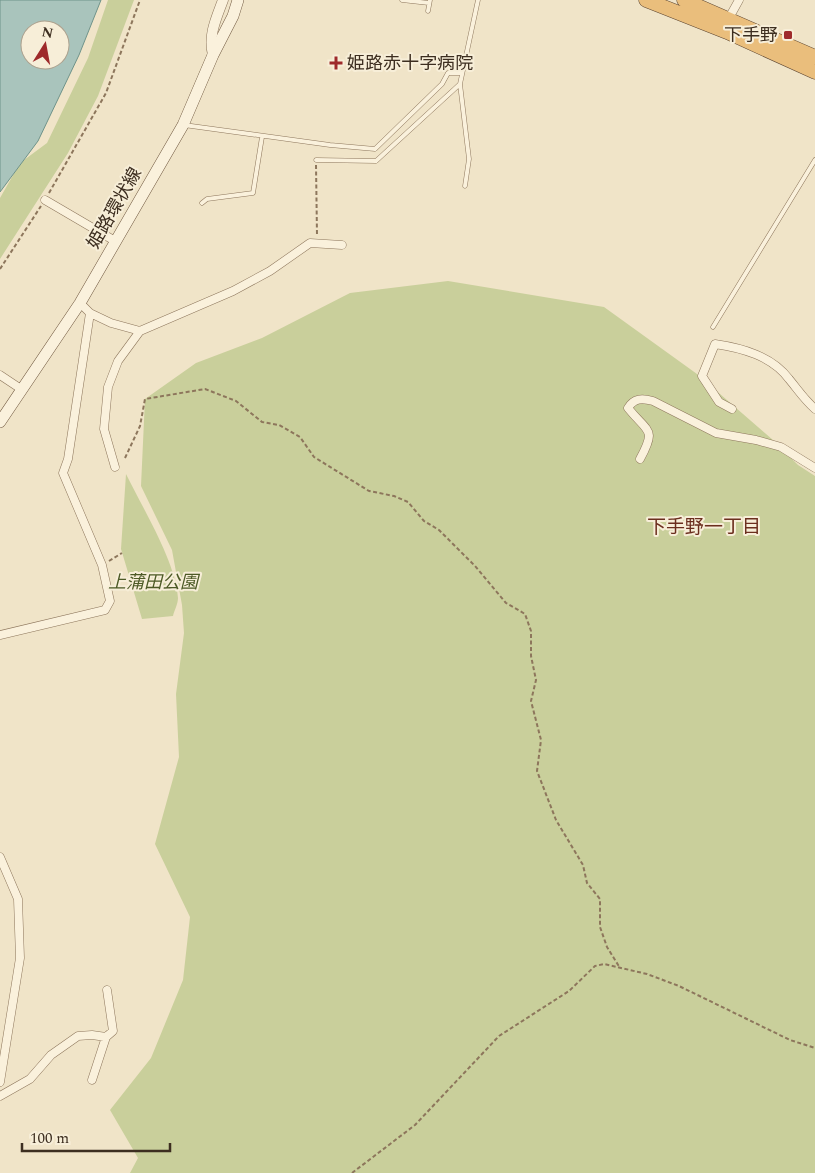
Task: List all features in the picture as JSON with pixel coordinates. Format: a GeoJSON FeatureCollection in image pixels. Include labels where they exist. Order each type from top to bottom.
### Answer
{"type":"FeatureCollection","features":[{"type":"Feature","properties":{"kind":"highway"},"geometry":{"type":"LineString","coordinates":[[646,0],[718,28],[815,72]]}},
{"type":"Feature","properties":{"kind":"highway"},"geometry":{"type":"LineString","coordinates":[[684,0],[815,56]]}},
{"type":"Feature","properties":{"kind":"main road","name":"姫路環状線"},"geometry":{"type":"LineString","coordinates":[[0,422],[80,303],[183,125],[213,55],[233,16],[238,0]]}},
{"type":"Feature","properties":{"kind":"street"},"geometry":{"type":"LineString","coordinates":[[213,55],[210,43],[212,31],[223,0]]}},
{"type":"Feature","properties":{"kind":"street"},"geometry":{"type":"LineString","coordinates":[[729,18],[739,0]]}},
{"type":"Feature","properties":{"kind":"street"},"geometry":{"type":"LineString","coordinates":[[45,200],[115,241]]}},
{"type":"Feature","properties":{"kind":"street"},"geometry":{"type":"LineString","coordinates":[[115,467],[104,429],[108,387],[118,361],[140,331],[234,291],[270,271],[310,243],[342,245]]}},
{"type":"Feature","properties":{"kind":"street"},"geometry":{"type":"LineString","coordinates":[[80,303],[90,313],[111,323],[140,331]]}},
{"type":"Feature","properties":{"kind":"street"},"geometry":{"type":"LineString","coordinates":[[0,635],[105,610],[110,601],[102,565],[63,474],[68,459],[90,313]]}},
{"type":"Feature","properties":{"kind":"street"},"geometry":{"type":"LineString","coordinates":[[732,409],[719,402],[702,376],[715,344],[742,348],[774,364],[789,378],[797,392],[815,409]]}},
{"type":"Feature","properties":{"kind":"street"},"geometry":{"type":"LineString","coordinates":[[0,376],[21,389]]}},
{"type":"Feature","properties":{"kind":"street"},"geometry":{"type":"LineString","coordinates":[[640,459],[650,440],[650,432],[628,408],[632,402],[642,398],[653,401],[716,433],[756,440],[781,448],[815,468]]}},
{"type":"Feature","properties":{"kind":"street"},"geometry":{"type":"LineString","coordinates":[[0,857],[18,899],[20,958],[0,1082]]}},
{"type":"Feature","properties":{"kind":"street"},"geometry":{"type":"LineString","coordinates":[[92,1080],[106,1037],[113,1030],[107,990]]}},
{"type":"Feature","properties":{"kind":"street"},"geometry":{"type":"LineString","coordinates":[[0,1096],[30,1080],[50,1055],[78,1036],[92,1034],[106,1037]]}},
{"type":"Feature","properties":{"kind":"lane"},"geometry":{"type":"LineString","coordinates":[[402,0],[429,2],[428,11]]}},
{"type":"Feature","properties":{"kind":"lane"},"geometry":{"type":"LineString","coordinates":[[465,186],[469,159],[460,84],[478,0]]}},
{"type":"Feature","properties":{"kind":"lane"},"geometry":{"type":"LineString","coordinates":[[183,125],[262,137],[375,149],[442,84],[448,73],[462,73]]}},
{"type":"Feature","properties":{"kind":"lane"},"geometry":{"type":"LineString","coordinates":[[316,160],[376,161],[460,84]]}},
{"type":"Feature","properties":{"kind":"lane"},"geometry":{"type":"LineString","coordinates":[[202,203],[207,199],[253,193],[262,137]]}},
{"type":"Feature","properties":{"kind":"lane"},"geometry":{"type":"LineString","coordinates":[[713,327],[815,160]]}},
{"type":"Feature","properties":{"kind":"path"},"geometry":{"type":"LineString","coordinates":[[0,269],[45,200],[106,92],[140,0]]}},
{"type":"Feature","properties":{"kind":"path"},"geometry":{"type":"LineString","coordinates":[[316,160],[316,243]]}},
{"type":"Feature","properties":{"kind":"path"},"geometry":{"type":"LineString","coordinates":[[125,458],[140,426],[145,399],[205,389],[221,395],[236,401],[262,422],[279,426],[300,437],[314,457],[369,491],[394,496],[408,502],[424,521],[439,530],[475,566],[506,603],[524,614],[531,631],[531,656],[536,680],[531,701],[541,740],[536,771],[556,820],[583,865],[587,883],[600,899],[600,927],[607,947],[620,968]]}},
{"type":"Feature","properties":{"kind":"path"},"geometry":{"type":"LineString","coordinates":[[102,565],[122,553]]}},
{"type":"Feature","properties":{"kind":"path"},"geometry":{"type":"LineString","coordinates":[[352,1173],[415,1125],[499,1036],[569,992],[595,966],[604,964],[646,974],[679,986],[790,1040],[815,1048]]}},
{"type":"Feature","properties":{"kind":"green space"},"geometry":{"type":"Polygon","coordinates":[[[108,0],[134,0],[98,96],[68,153],[0,259],[0,198],[20,163],[47,143],[88,58],[108,0]]]}},
{"type":"Feature","properties":{"kind":"green space"},"geometry":{"type":"Polygon","coordinates":[[[448,281],[604,307],[697,374],[773,440],[798,465],[815,476],[815,1173],[130,1173],[138,1158],[110,1110],[151,1058],[183,980],[190,917],[155,844],[179,757],[176,694],[184,633],[182,605],[172,550],[141,486],[145,399],[196,363],[262,338],[350,293],[448,281]]]}},
{"type":"Feature","properties":{"kind":"green space","name":"上蒲田公園"},"geometry":{"type":"Polygon","coordinates":[[[126,474],[157,535],[171,568],[178,598],[173,616],[142,619],[121,549],[126,474]]]}},
{"type":"Feature","properties":{"kind":"water"},"geometry":{"type":"Polygon","coordinates":[[[0,0],[101,0],[79,55],[38,141],[0,192],[0,0]]]}},
{"type":"Feature","properties":{"kind":"place","name":"下手野"},"geometry":{"type":"Point","coordinates":[788,35]}},
{"type":"Feature","properties":{"kind":"place","name":"姫路赤十字病院"},"geometry":{"type":"Point","coordinates":[336,63]}},
{"type":"Feature","properties":{"kind":"district","name":"下手野一丁目"},"geometry":{"type":"Point","coordinates":[704,526]}}]}
